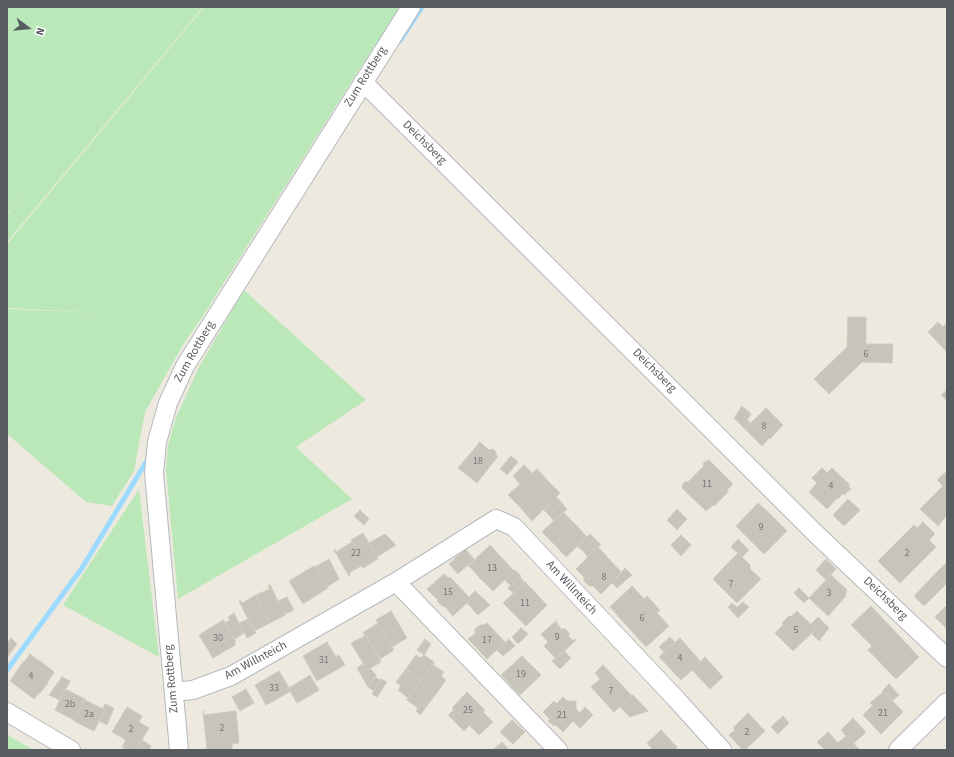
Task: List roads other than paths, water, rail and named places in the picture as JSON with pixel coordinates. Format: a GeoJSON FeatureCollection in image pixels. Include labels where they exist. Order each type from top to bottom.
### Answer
{"type":"FeatureCollection","features":[{"type":"Feature","properties":{"kind":"street","name":"Zum Rottberg"},"geometry":{"type":"LineString","coordinates":[[179,750],[154,473],[157,442],[168,403],[185,366],[411,7]]}},
{"type":"Feature","properties":{"kind":"street","name":"Deichsberg"},"geometry":{"type":"LineString","coordinates":[[363,82],[810,527],[947,658]]}},
{"type":"Feature","properties":{"kind":"street","name":"Am Willnteich"},"geometry":{"type":"LineString","coordinates":[[174,692],[193,690],[231,676],[396,582],[496,519],[514,527],[678,700],[722,750]]}},
{"type":"Feature","properties":{"kind":"street"},"geometry":{"type":"LineString","coordinates":[[396,582],[558,750]]}},
{"type":"Feature","properties":{"kind":"street"},"geometry":{"type":"LineString","coordinates":[[898,750],[947,702]]}},
{"type":"Feature","properties":{"kind":"street"},"geometry":{"type":"LineString","coordinates":[[7,712],[71,750]]}},
{"type":"Feature","properties":{"kind":"waterway"},"geometry":{"type":"LineString","coordinates":[[400,41],[422,7]]}},
{"type":"Feature","properties":{"kind":"waterway"},"geometry":{"type":"LineString","coordinates":[[7,670],[82,568],[148,459]]}}]}
